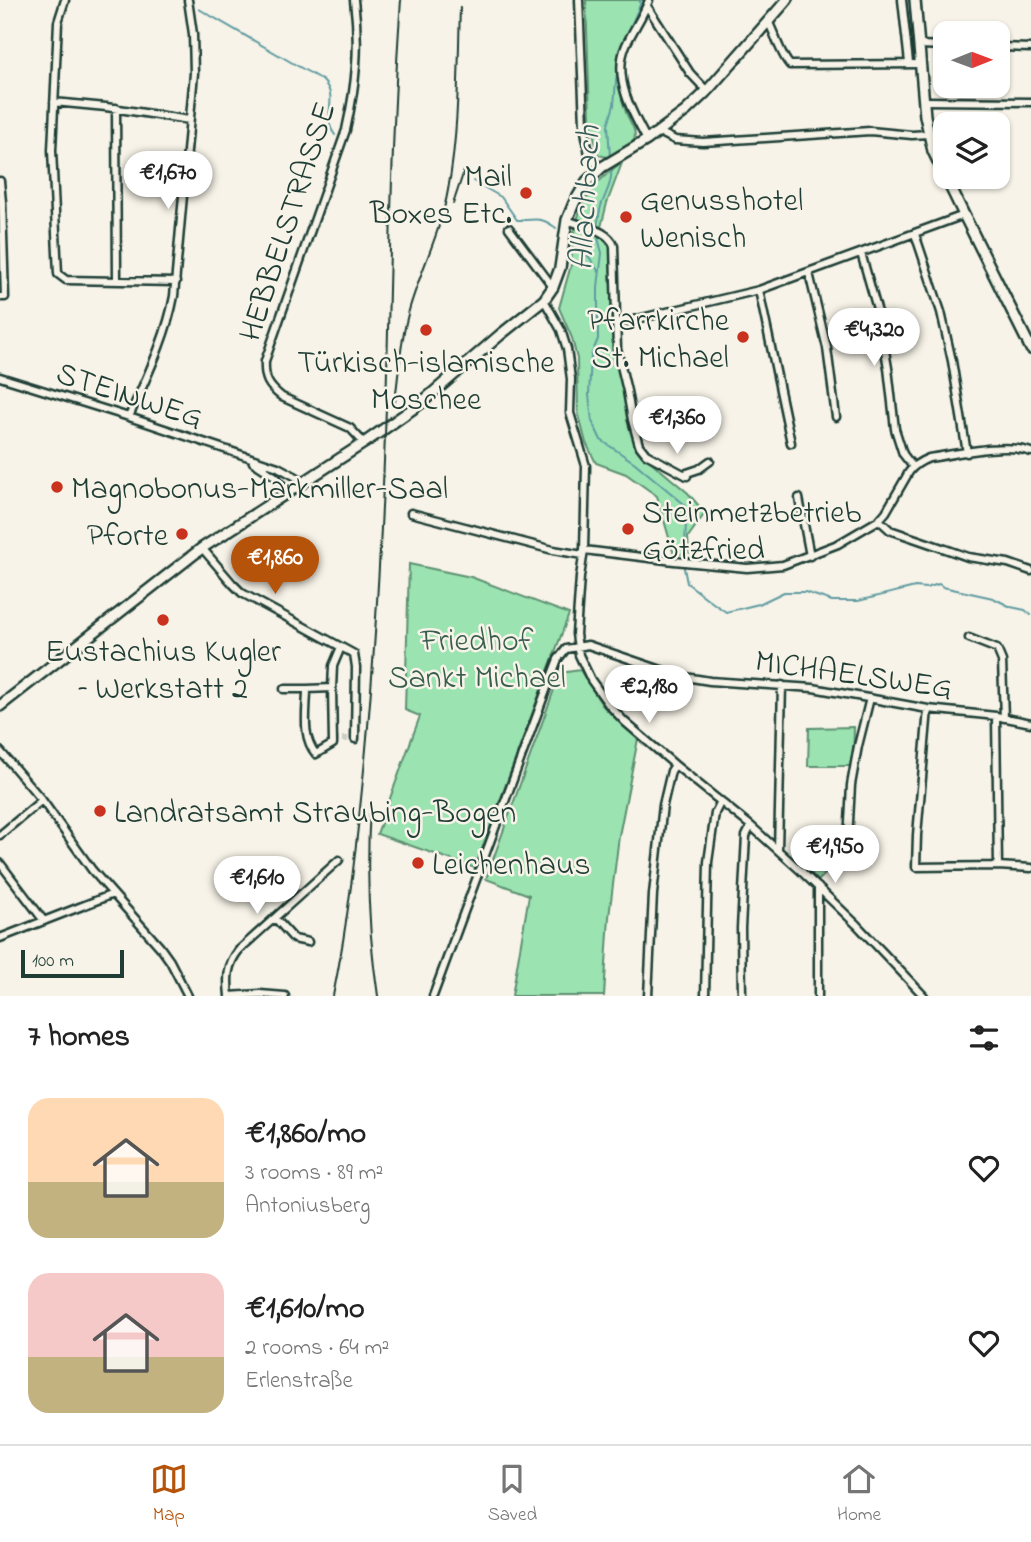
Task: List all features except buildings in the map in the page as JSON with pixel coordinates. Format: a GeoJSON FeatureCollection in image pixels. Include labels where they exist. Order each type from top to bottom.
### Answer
{"type":"FeatureCollection","features":[{"type":"Feature","properties":{"kind":"main road"},"geometry":{"type":"LineString","coordinates":[[0,706],[202,548],[364,443],[421,402],[544,300],[553,288],[560,268],[568,220],[587,181],[601,168],[676,120],[706,91],[786,1]]}},
{"type":"Feature","properties":{"kind":"main road"},"geometry":{"type":"LineString","coordinates":[[916,2],[928,134],[936,159],[1031,349]]}},
{"type":"Feature","properties":{"kind":"street"},"geometry":{"type":"LineString","coordinates":[[65,0],[58,22],[52,150],[58,274],[66,280],[176,282]]}},
{"type":"Feature","properties":{"kind":"street"},"geometry":{"type":"LineString","coordinates":[[129,417],[168,324],[176,282],[194,74],[188,0]]}},
{"type":"Feature","properties":{"kind":"street","name":"HEBBELSTRASSE"},"geometry":{"type":"LineString","coordinates":[[354,0],[357,74],[346,131],[265,361],[264,373],[273,390],[282,397],[338,421],[355,432],[364,443]]}},
{"type":"Feature","properties":{"kind":"street"},"geometry":{"type":"LineString","coordinates":[[579,0],[584,124],[589,155],[601,168]]}},
{"type":"Feature","properties":{"kind":"street"},"geometry":{"type":"LineString","coordinates":[[909,63],[902,3],[916,2]]}},
{"type":"Feature","properties":{"kind":"street"},"geometry":{"type":"LineString","coordinates":[[648,3],[690,73],[706,91]]}},
{"type":"Feature","properties":{"kind":"street"},"geometry":{"type":"LineString","coordinates":[[647,140],[625,93],[622,64],[625,48],[648,3]]}},
{"type":"Feature","properties":{"kind":"street"},"geometry":{"type":"LineString","coordinates":[[768,21],[784,59],[790,65],[921,64]]}},
{"type":"Feature","properties":{"kind":"street"},"geometry":{"type":"LineString","coordinates":[[919,46],[933,46]]}},
{"type":"Feature","properties":{"kind":"street"},"geometry":{"type":"LineString","coordinates":[[1010,47],[1031,48]]}},
{"type":"Feature","properties":{"kind":"street"},"geometry":{"type":"LineString","coordinates":[[924,101],[1031,102]]}},
{"type":"Feature","properties":{"kind":"street"},"geometry":{"type":"LineString","coordinates":[[54,102],[116,108],[189,120]]}},
{"type":"Feature","properties":{"kind":"street"},"geometry":{"type":"LineString","coordinates":[[116,108],[117,281]]}},
{"type":"Feature","properties":{"kind":"street"},"geometry":{"type":"LineString","coordinates":[[659,132],[675,140],[703,142],[842,132],[928,134]]}},
{"type":"Feature","properties":{"kind":"street"},"geometry":{"type":"LineString","coordinates":[[0,181],[2,282],[5,297],[0,298]]}},
{"type":"Feature","properties":{"kind":"street"},"geometry":{"type":"LineString","coordinates":[[616,322],[759,290],[964,215]]}},
{"type":"Feature","properties":{"kind":"street"},"geometry":{"type":"LineString","coordinates":[[568,220],[608,236],[614,246],[617,349],[639,445],[646,454],[686,475],[710,461]]}},
{"type":"Feature","properties":{"kind":"street"},"geometry":{"type":"LineString","coordinates":[[509,228],[553,288]]}},
{"type":"Feature","properties":{"kind":"street"},"geometry":{"type":"LineString","coordinates":[[915,234],[941,312],[967,453]]}},
{"type":"Feature","properties":{"kind":"street"},"geometry":{"type":"LineString","coordinates":[[861,253],[879,316],[895,429],[903,454],[913,467]]}},
{"type":"Feature","properties":{"kind":"street"},"geometry":{"type":"LineString","coordinates":[[810,272],[827,348],[836,417]]}},
{"type":"Feature","properties":{"kind":"street"},"geometry":{"type":"LineString","coordinates":[[759,290],[791,443]]}},
{"type":"Feature","properties":{"kind":"street"},"geometry":{"type":"LineString","coordinates":[[544,300],[561,330],[567,349],[571,379],[570,413],[586,466],[583,552],[576,620],[579,655],[591,680],[609,705],[818,887],[923,996]]}},
{"type":"Feature","properties":{"kind":"street","name":"STEINWEG"},"geometry":{"type":"LineString","coordinates":[[0,377],[129,417],[288,472],[303,483]]}},
{"type":"Feature","properties":{"kind":"street"},"geometry":{"type":"LineString","coordinates":[[411,513],[553,550],[760,568],[783,565],[810,556],[838,544],[879,520],[913,467],[921,461],[1010,448],[1031,452]]}},
{"type":"Feature","properties":{"kind":"street","name":"STEINWEG"},"geometry":{"type":"LineString","coordinates":[[245,457],[276,477],[288,493]]}},
{"type":"Feature","properties":{"kind":"street"},"geometry":{"type":"LineString","coordinates":[[799,498],[810,556]]}},
{"type":"Feature","properties":{"kind":"street"},"geometry":{"type":"LineString","coordinates":[[879,520],[890,530],[968,557],[1008,563],[1031,571]]}},
{"type":"Feature","properties":{"kind":"street"},"geometry":{"type":"LineString","coordinates":[[202,548],[242,593],[354,654],[355,739]]}},
{"type":"Feature","properties":{"kind":"street","name":"MICHAELSWEG"},"geometry":{"type":"LineString","coordinates":[[969,638],[996,649],[1002,661],[1000,717]]}},
{"type":"Feature","properties":{"kind":"street","name":"MICHAELSWEG"},"geometry":{"type":"LineString","coordinates":[[577,646],[588,645],[604,649],[679,676],[710,681],[813,688],[928,709],[1031,723]]}},
{"type":"Feature","properties":{"kind":"street"},"geometry":{"type":"LineString","coordinates":[[433,996],[558,659],[566,649],[577,646]]}},
{"type":"Feature","properties":{"kind":"street"},"geometry":{"type":"LineString","coordinates":[[307,689],[306,738],[316,754],[333,744],[333,666],[341,648]]}},
{"type":"Feature","properties":{"kind":"street"},"geometry":{"type":"LineString","coordinates":[[778,850],[782,685]]}},
{"type":"Feature","properties":{"kind":"street"},"geometry":{"type":"LineString","coordinates":[[284,689],[332,688]]}},
{"type":"Feature","properties":{"kind":"street"},"geometry":{"type":"LineString","coordinates":[[848,850],[851,785],[870,698]]}},
{"type":"Feature","properties":{"kind":"street"},"geometry":{"type":"LineString","coordinates":[[928,709],[916,867],[998,866],[1031,869]]}},
{"type":"Feature","properties":{"kind":"street"},"geometry":{"type":"LineString","coordinates":[[998,866],[1000,717]]}},
{"type":"Feature","properties":{"kind":"street"},"geometry":{"type":"LineString","coordinates":[[0,751],[42,800],[92,870],[160,947],[188,996]]}},
{"type":"Feature","properties":{"kind":"street"},"geometry":{"type":"LineString","coordinates":[[648,996],[654,881],[663,805],[671,771],[675,765]]}},
{"type":"Feature","properties":{"kind":"street"},"geometry":{"type":"LineString","coordinates":[[0,835],[42,800]]}},
{"type":"Feature","properties":{"kind":"street"},"geometry":{"type":"LineString","coordinates":[[705,996],[708,862],[715,813],[721,801]]}},
{"type":"Feature","properties":{"kind":"street"},"geometry":{"type":"LineString","coordinates":[[742,996],[741,928],[746,836],[751,826]]}},
{"type":"Feature","properties":{"kind":"street"},"geometry":{"type":"LineString","coordinates":[[285,996],[229,996],[227,979],[232,958],[339,860]]}},
{"type":"Feature","properties":{"kind":"street"},"geometry":{"type":"LineString","coordinates":[[0,863],[44,921]]}},
{"type":"Feature","properties":{"kind":"street"},"geometry":{"type":"LineString","coordinates":[[818,887],[818,996]]}},
{"type":"Feature","properties":{"kind":"street"},"geometry":{"type":"LineString","coordinates":[[0,937],[113,894]]}},
{"type":"Feature","properties":{"kind":"street"},"geometry":{"type":"LineString","coordinates":[[275,918],[294,939],[309,942]]}},
{"type":"Feature","properties":{"kind":"green space"},"geometry":{"type":"Polygon","coordinates":[[[586,0],[646,0],[625,44],[619,72],[621,96],[635,136],[626,148],[607,157],[598,155],[590,117],[586,0]]]}},
{"type":"Feature","properties":{"kind":"green space"},"geometry":{"type":"Polygon","coordinates":[[[622,163],[607,203],[599,235],[606,239],[610,246],[615,351],[636,446],[688,493],[705,513],[688,537],[689,553],[674,555],[657,496],[626,474],[596,463],[586,443],[578,412],[577,359],[572,338],[559,308],[571,265],[574,232],[580,210],[595,185],[622,163]]]}},
{"type":"Feature","properties":{"kind":"green space","name":"Friedhof Sankt Michael"},"geometry":{"type":"Polygon","coordinates":[[[409,564],[471,577],[569,614],[475,868],[377,834],[420,716],[405,710],[409,564]]]}},
{"type":"Feature","properties":{"kind":"green space"},"geometry":{"type":"Polygon","coordinates":[[[580,670],[603,706],[638,739],[619,836],[609,917],[604,996],[512,996],[529,895],[486,879],[560,673],[580,670]]]}},
{"type":"Feature","properties":{"kind":"green space"},"geometry":{"type":"Polygon","coordinates":[[[854,727],[853,766],[808,766],[809,728],[854,727]]]}},
{"type":"Feature","properties":{"kind":"green space"},"geometry":{"type":"Polygon","coordinates":[[[807,833],[846,835],[846,848],[839,848],[834,856],[839,862],[841,872],[825,874],[818,881],[804,865],[807,833]]]}},
{"type":"Feature","properties":{"kind":"waterway","name":"Allachbach"},"geometry":{"type":"LineString","coordinates":[[610,158],[608,125],[614,105],[620,51],[640,0]]}},
{"type":"Feature","properties":{"kind":"waterway"},"geometry":{"type":"LineString","coordinates":[[199,9],[322,80],[330,94],[329,121],[335,135]]}},
{"type":"Feature","properties":{"kind":"waterway","name":"Allachbach"},"geometry":{"type":"LineString","coordinates":[[597,229],[601,206],[610,182],[611,167]]}},
{"type":"Feature","properties":{"kind":"waterway"},"geometry":{"type":"LineString","coordinates":[[473,181],[501,197],[517,220],[541,220],[556,228]]}},
{"type":"Feature","properties":{"kind":"waterway","name":"Allachbach"},"geometry":{"type":"LineString","coordinates":[[597,234],[602,253],[598,287],[598,339],[591,356],[589,395],[592,421],[601,440],[635,463],[684,504],[684,568],[687,583],[726,612],[759,604],[784,592],[805,592],[832,601],[858,601],[939,584],[993,598],[1011,607],[1025,610],[1031,615]]}},
{"type":"Feature","properties":{"kind":"waterway"},"geometry":{"type":"LineString","coordinates":[[572,243],[589,257],[599,272]]}},
{"type":"Feature","properties":{"kind":"tunnel"},"geometry":{"type":"LineString","coordinates":[[333,739],[355,739]]}},
{"type":"Feature","properties":{"kind":"railway"},"geometry":{"type":"LineString","coordinates":[[333,996],[356,849],[375,628],[401,0]]}},
{"type":"Feature","properties":{"kind":"railway"},"geometry":{"type":"LineString","coordinates":[[395,402],[407,318],[441,220],[452,168],[460,7]]}},
{"type":"Feature","properties":{"kind":"railway"},"geometry":{"type":"LineString","coordinates":[[453,204],[464,171]]}},
{"type":"Feature","properties":{"kind":"railway"},"geometry":{"type":"LineString","coordinates":[[370,807],[369,902],[378,996]]}},
{"type":"Feature","properties":{"kind":"place","name":"Mail Boxes Etc."},"geometry":{"type":"Point","coordinates":[526,193]}},
{"type":"Feature","properties":{"kind":"place","name":"Genusshotel Wenisch"},"geometry":{"type":"Point","coordinates":[626,217]}},
{"type":"Feature","properties":{"kind":"place","name":"Türkisch-islamische Moschee"},"geometry":{"type":"Point","coordinates":[426,330]}},
{"type":"Feature","properties":{"kind":"place","name":"Pfarrkirche St. Michael"},"geometry":{"type":"Point","coordinates":[743,337]}},
{"type":"Feature","properties":{"kind":"place","name":"Magnobonus-Markmiller-Saal"},"geometry":{"type":"Point","coordinates":[57,487]}},
{"type":"Feature","properties":{"kind":"place","name":"Steinmetzbetrieb Götzfried"},"geometry":{"type":"Point","coordinates":[628,529]}},
{"type":"Feature","properties":{"kind":"place","name":"Pforte"},"geometry":{"type":"Point","coordinates":[182,534]}},
{"type":"Feature","properties":{"kind":"place","name":"Eustachius Kugler – Werkstatt 2"},"geometry":{"type":"Point","coordinates":[163,620]}},
{"type":"Feature","properties":{"kind":"place","name":"Landratsamt Straubing-Bogen"},"geometry":{"type":"Point","coordinates":[100,811]}},
{"type":"Feature","properties":{"kind":"place","name":"Leichenhaus"},"geometry":{"type":"Point","coordinates":[418,863]}}]}
